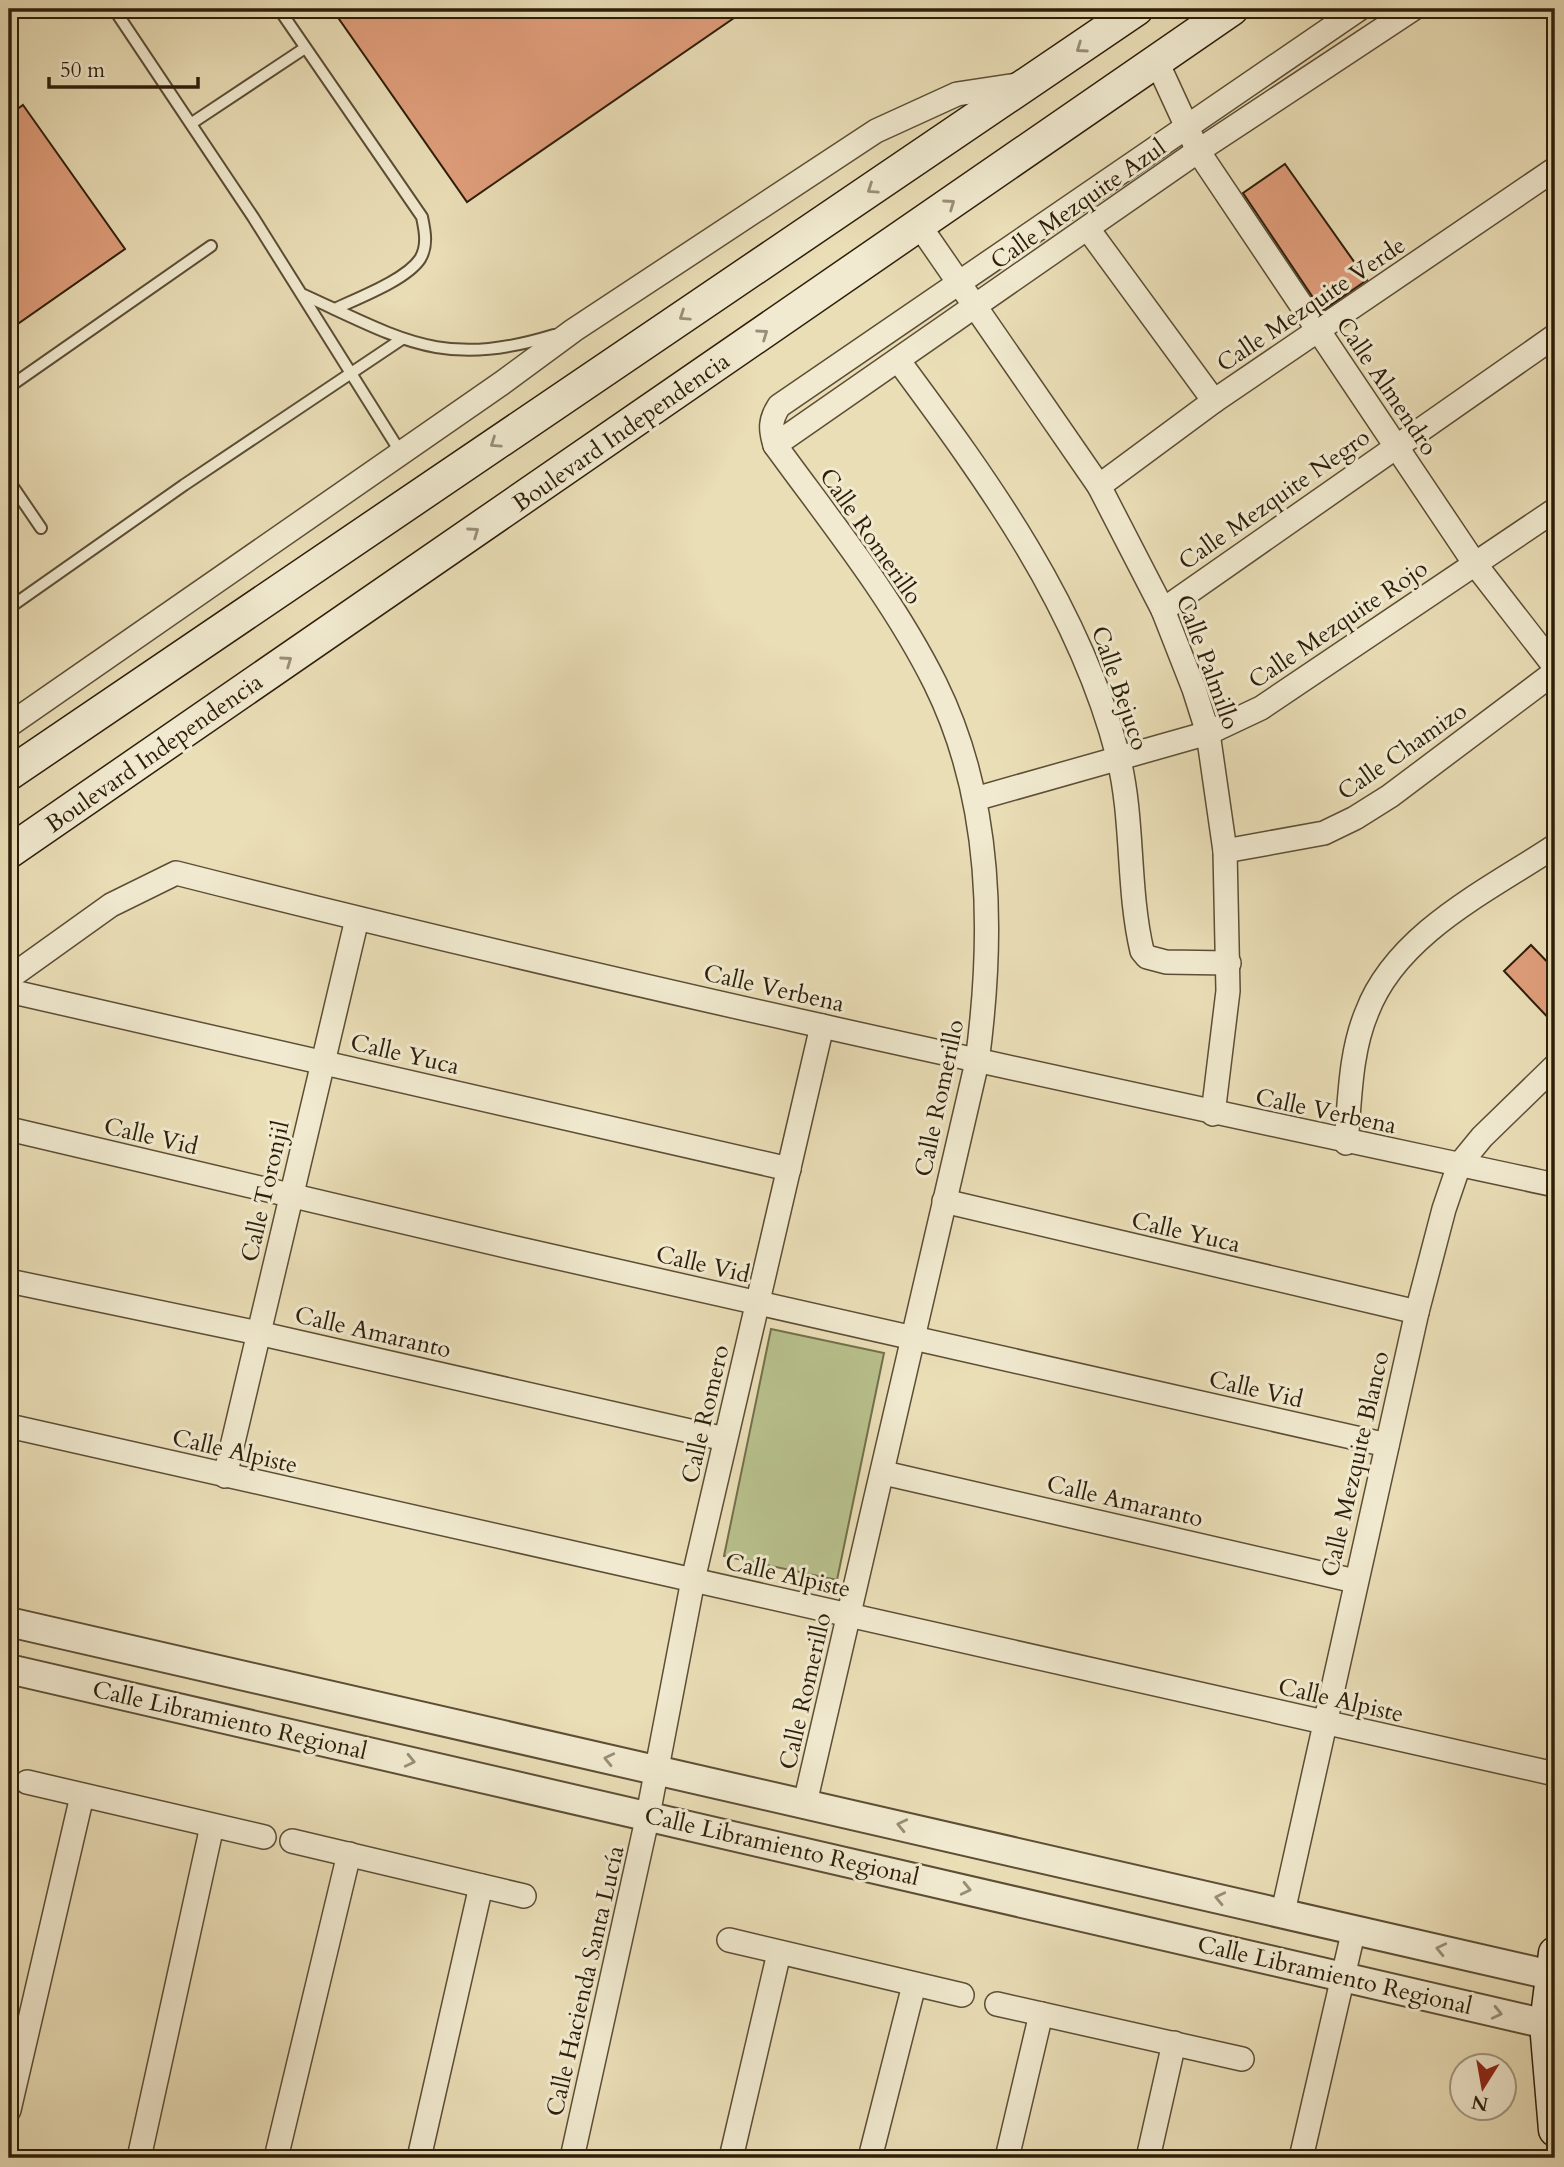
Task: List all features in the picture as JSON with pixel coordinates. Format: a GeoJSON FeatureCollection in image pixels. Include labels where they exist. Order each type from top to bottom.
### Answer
{"type":"FeatureCollection","features":[{"type":"Feature","properties":{"kind":"main road"},"geometry":{"type":"LineString","coordinates":[[9,774],[1137,9]]}},
{"type":"Feature","properties":{"kind":"main road","name":"Boulevard Independencia"},"geometry":{"type":"LineString","coordinates":[[9,852],[1232,9]]}},
{"type":"Feature","properties":{"kind":"main road"},"geometry":{"type":"LineString","coordinates":[[1554,1968],[1551,2025],[1555,2130]]}},
{"type":"Feature","properties":{"kind":"street"},"geometry":{"type":"LineString","coordinates":[[775,445],[771,424],[779,406],[1359,9]]}},
{"type":"Feature","properties":{"kind":"street","name":"Calle Mezquite Azul"},"geometry":{"type":"LineString","coordinates":[[775,445],[1198,151],[1413,9]]}},
{"type":"Feature","properties":{"kind":"street","name":"Calle Almendro"},"geometry":{"type":"LineString","coordinates":[[1156,60],[1198,151],[1475,565],[1555,670]]}},
{"type":"Feature","properties":{"kind":"street"},"geometry":{"type":"LineString","coordinates":[[9,725],[574,330],[876,131],[957,94],[1029,83]]}},
{"type":"Feature","properties":{"kind":"street","name":"Calle Mezquite Verde"},"geometry":{"type":"LineString","coordinates":[[1099,486],[1214,401],[1555,169]]}},
{"type":"Feature","properties":{"kind":"street","name":"Calle Palmillo"},"geometry":{"type":"LineString","coordinates":[[919,225],[974,309],[1099,486],[1163,610],[1182,655],[1208,733],[1225,851],[1229,963],[1226,1024],[1213,1114]]}},
{"type":"Feature","properties":{"kind":"street"},"geometry":{"type":"LineString","coordinates":[[1088,229],[1214,401]]}},
{"type":"Feature","properties":{"kind":"street","name":"Calle Mezquite Negro"},"geometry":{"type":"LineString","coordinates":[[1163,610],[1555,336]]}},
{"type":"Feature","properties":{"kind":"street","name":"Calle Bejuco"},"geometry":{"type":"LineString","coordinates":[[898,360],[958,441],[1038,561],[1090,665],[1119,759],[1142,951],[1147,957],[1166,962],[1229,963]]}},
{"type":"Feature","properties":{"kind":"street","name":"Calle Romerillo"},"geometry":{"type":"LineString","coordinates":[[775,445],[901,623],[935,683],[956,734],[975,799],[987,884],[985,1003],[978,1062],[805,1803]]}},
{"type":"Feature","properties":{"kind":"street","name":"Calle Mezquite Rojo"},"geometry":{"type":"LineString","coordinates":[[975,799],[1208,733],[1281,696],[1555,510]]}},
{"type":"Feature","properties":{"kind":"street","name":"Calle Chamizo"},"geometry":{"type":"LineString","coordinates":[[1225,851],[1324,833],[1355,818],[1390,796],[1555,670]]}},
{"type":"Feature","properties":{"kind":"street"},"geometry":{"type":"LineString","coordinates":[[1346,1143],[1355,1055],[1366,1013],[1382,979],[1439,925],[1555,846]]}},
{"type":"Feature","properties":{"kind":"street","name":"Calle Verbena"},"geometry":{"type":"LineString","coordinates":[[9,978],[111,905],[176,873],[357,919],[978,1062],[1346,1143],[1555,1185]]}},
{"type":"Feature","properties":{"kind":"street","name":"Calle Toronjil"},"geometry":{"type":"LineString","coordinates":[[225,1476],[357,919]]}},
{"type":"Feature","properties":{"kind":"street","name":"Calle Yuca"},"geometry":{"type":"LineString","coordinates":[[9,991],[789,1169]]}},
{"type":"Feature","properties":{"kind":"street","name":"Calle Romero"},"geometry":{"type":"LineString","coordinates":[[648,1815],[693,1580],[822,1026]]}},
{"type":"Feature","properties":{"kind":"street","name":"Calle Mezquite Blanco"},"geometry":{"type":"LineString","coordinates":[[1283,1912],[1355,1581],[1417,1312],[1444,1209],[1459,1165],[1482,1138],[1555,1066]]}},
{"type":"Feature","properties":{"kind":"street","name":"Calle Vid"},"geometry":{"type":"LineString","coordinates":[[9,1129],[291,1196],[1387,1445]]}},
{"type":"Feature","properties":{"kind":"street","name":"Calle Yuca"},"geometry":{"type":"LineString","coordinates":[[944,1201],[1417,1312]]}},
{"type":"Feature","properties":{"kind":"street","name":"Calle Amaranto"},"geometry":{"type":"LineString","coordinates":[[9,1281],[258,1333],[725,1439]]}},
{"type":"Feature","properties":{"kind":"street","name":"Calle Alpiste"},"geometry":{"type":"LineString","coordinates":[[9,1426],[1555,1774]]}},
{"type":"Feature","properties":{"kind":"street","name":"Calle Amaranto"},"geometry":{"type":"LineString","coordinates":[[884,1473],[1355,1581]]}},
{"type":"Feature","properties":{"kind":"street","name":"Calle Libramiento Regional"},"geometry":{"type":"LineString","coordinates":[[9,1622],[1354,1929],[1554,1968]]}},
{"type":"Feature","properties":{"kind":"street","name":"Calle Libramiento Regional"},"geometry":{"type":"LineString","coordinates":[[9,1669],[1551,2025]]}},
{"type":"Feature","properties":{"kind":"street"},"geometry":{"type":"LineString","coordinates":[[27,1782],[264,1837]]}},
{"type":"Feature","properties":{"kind":"street"},"geometry":{"type":"LineString","coordinates":[[9,2110],[82,1796]]}},
{"type":"Feature","properties":{"kind":"street","name":"Calle Hacienda Santa Lucía"},"geometry":{"type":"LineString","coordinates":[[572,2158],[648,1815]]}},
{"type":"Feature","properties":{"kind":"street"},"geometry":{"type":"LineString","coordinates":[[139,2158],[212,1826]]}},
{"type":"Feature","properties":{"kind":"street"},"geometry":{"type":"LineString","coordinates":[[292,1841],[524,1896]]}},
{"type":"Feature","properties":{"kind":"street"},"geometry":{"type":"LineString","coordinates":[[276,2158],[349,1854]]}},
{"type":"Feature","properties":{"kind":"street"},"geometry":{"type":"LineString","coordinates":[[419,2158],[481,1886]]}},
{"type":"Feature","properties":{"kind":"street"},"geometry":{"type":"LineString","coordinates":[[1301,2158],[1354,1929]]}},
{"type":"Feature","properties":{"kind":"street"},"geometry":{"type":"LineString","coordinates":[[729,1940],[962,1995]]}},
{"type":"Feature","properties":{"kind":"street"},"geometry":{"type":"LineString","coordinates":[[731,2158],[779,1953]]}},
{"type":"Feature","properties":{"kind":"street"},"geometry":{"type":"LineString","coordinates":[[870,2158],[914,1984]]}},
{"type":"Feature","properties":{"kind":"street"},"geometry":{"type":"LineString","coordinates":[[997,2004],[1242,2059]]}},
{"type":"Feature","properties":{"kind":"street"},"geometry":{"type":"LineString","coordinates":[[1007,2158],[1041,2014]]}},
{"type":"Feature","properties":{"kind":"street"},"geometry":{"type":"LineString","coordinates":[[1148,2158],[1174,2043]]}},
{"type":"Feature","properties":{"kind":"lane"},"geometry":{"type":"LineString","coordinates":[[115,9],[304,295],[401,453]]}},
{"type":"Feature","properties":{"kind":"lane"},"geometry":{"type":"LineString","coordinates":[[279,9],[422,217],[426,233],[421,258],[410,270],[335,309]]}},
{"type":"Feature","properties":{"kind":"lane"},"geometry":{"type":"LineString","coordinates":[[192,123],[305,48]]}},
{"type":"Feature","properties":{"kind":"lane"},"geometry":{"type":"LineString","coordinates":[[9,387],[211,246]]}},
{"type":"Feature","properties":{"kind":"lane"},"geometry":{"type":"LineString","coordinates":[[304,295],[402,338],[435,349],[483,351],[574,330]]}},
{"type":"Feature","properties":{"kind":"lane"},"geometry":{"type":"LineString","coordinates":[[9,608],[402,338]]}},
{"type":"Feature","properties":{"kind":"lane"},"geometry":{"type":"LineString","coordinates":[[9,481],[41,528]]}},
{"type":"Feature","properties":{"kind":"green space"},"geometry":{"type":"Polygon","coordinates":[[[771,1329],[884,1353],[837,1580],[724,1556],[771,1329]]]}},
{"type":"Feature","properties":{"kind":"building"},"geometry":{"type":"Polygon","coordinates":[[[332,9],[747,9],[467,202],[332,9]]]}},
{"type":"Feature","properties":{"kind":"building"},"geometry":{"type":"Polygon","coordinates":[[[23,105],[125,249],[9,330],[9,115],[23,105]]]}},
{"type":"Feature","properties":{"kind":"building"},"geometry":{"type":"Polygon","coordinates":[[[1285,164],[1367,280],[1322,311],[1243,193],[1285,164]]]}},
{"type":"Feature","properties":{"kind":"building"},"geometry":{"type":"Polygon","coordinates":[[[1531,945],[1555,970],[1555,1025],[1504,971],[1531,945]]]}}]}
